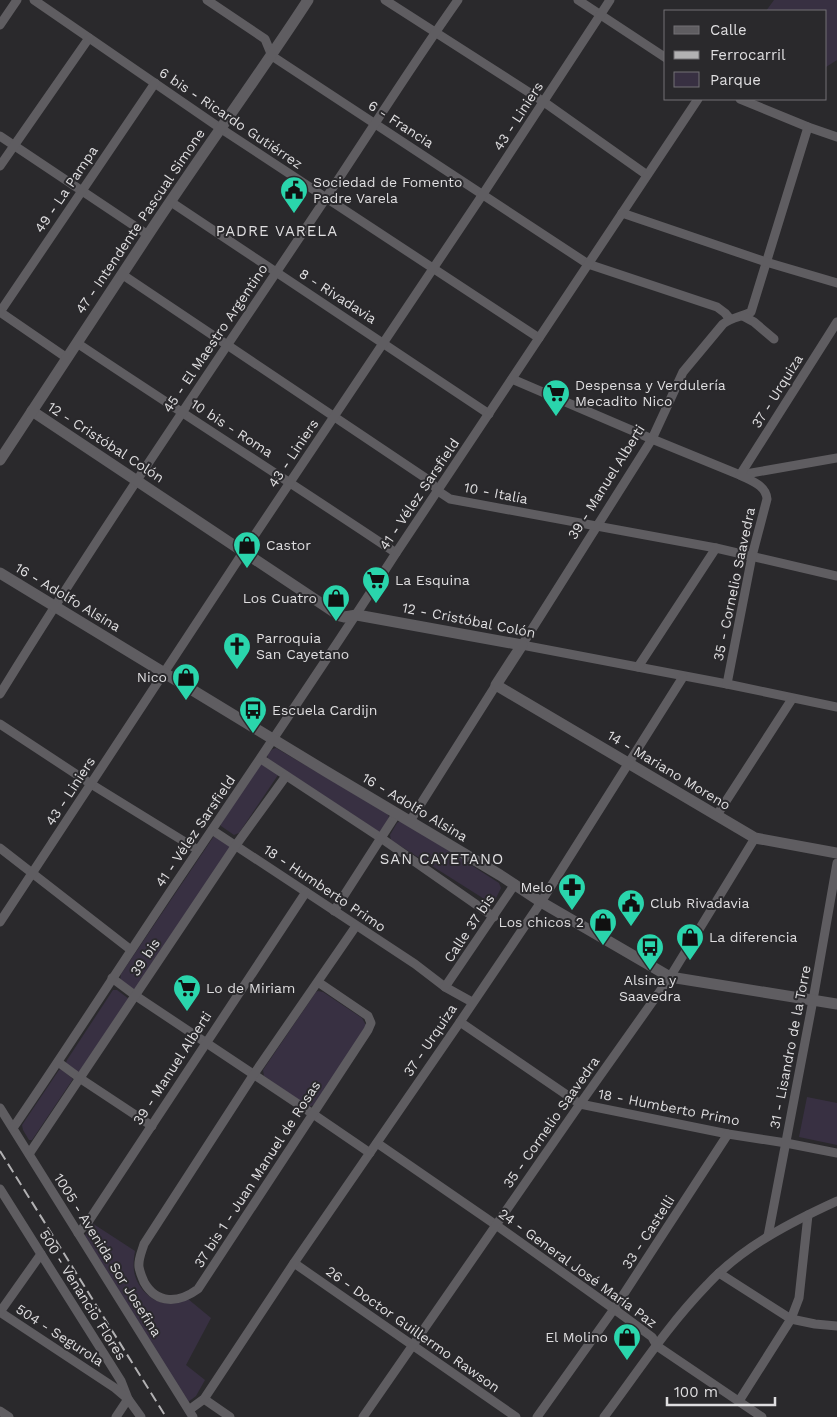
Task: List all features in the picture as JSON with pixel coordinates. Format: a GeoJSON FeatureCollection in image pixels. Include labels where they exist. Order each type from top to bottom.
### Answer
{"type":"FeatureCollection","features":[{"type":"Feature","properties":{"kind":"street"},"geometry":{"type":"LineString","coordinates":[[0,25],[17,0]]}},
{"type":"Feature","properties":{"kind":"street","name":"6 bis - Ricardo Gutiérrez"},"geometry":{"type":"LineString","coordinates":[[34,0],[44,3],[89,38],[220,128],[539,338]]}},
{"type":"Feature","properties":{"kind":"street","name":"6 - Francia"},"geometry":{"type":"LineString","coordinates":[[207,0],[265,39],[272,56],[588,264]]}},
{"type":"Feature","properties":{"kind":"street","name":"47 - Intendente Pascual Simone"},"geometry":{"type":"LineString","coordinates":[[0,460],[148,235],[220,128],[272,56],[308,0]]}},
{"type":"Feature","properties":{"kind":"street"},"geometry":{"type":"LineString","coordinates":[[385,0],[544,102],[647,175]]}},
{"type":"Feature","properties":{"kind":"street","name":"45 - El Maestro Argentino"},"geometry":{"type":"LineString","coordinates":[[0,694],[54,606],[181,412],[458,0]]}},
{"type":"Feature","properties":{"kind":"street"},"geometry":{"type":"LineString","coordinates":[[578,0],[664,57]]}},
{"type":"Feature","properties":{"kind":"street","name":"43 - Liniers"},"geometry":{"type":"LineString","coordinates":[[0,922],[610,0]]}},
{"type":"Feature","properties":{"kind":"street"},"geometry":{"type":"LineString","coordinates":[[0,166],[89,38]]}},
{"type":"Feature","properties":{"kind":"street","name":"49 - La Pampa"},"geometry":{"type":"LineString","coordinates":[[0,312],[155,83]]}},
{"type":"Feature","properties":{"kind":"street","name":"41 - Vélez Sarsfield"},"geometry":{"type":"LineString","coordinates":[[13,1128],[357,615],[396,553],[697,100]]}},
{"type":"Feature","properties":{"kind":"street"},"geometry":{"type":"LineString","coordinates":[[742,100],[808,128],[837,137]]}},
{"type":"Feature","properties":{"kind":"street"},"geometry":{"type":"LineString","coordinates":[[588,264],[717,307],[730,319],[751,312],[808,128]]}},
{"type":"Feature","properties":{"kind":"street"},"geometry":{"type":"LineString","coordinates":[[0,136],[148,235]]}},
{"type":"Feature","properties":{"kind":"street","name":"8 - Rivadavia"},"geometry":{"type":"LineString","coordinates":[[171,202],[489,414]]}},
{"type":"Feature","properties":{"kind":"street"},"geometry":{"type":"LineString","coordinates":[[622,213],[766,262],[837,283]]}},
{"type":"Feature","properties":{"kind":"street","name":"10 - Italia"},"geometry":{"type":"LineString","coordinates":[[123,275],[430,481],[438,491],[450,499],[716,548],[837,576]]}},
{"type":"Feature","properties":{"kind":"street"},"geometry":{"type":"LineString","coordinates":[[0,312],[67,358]]}},
{"type":"Feature","properties":{"kind":"street"},"geometry":{"type":"LineString","coordinates":[[743,316],[754,322],[774,339]]}},
{"type":"Feature","properties":{"kind":"street","name":"39 - Manuel Alberti"},"geometry":{"type":"LineString","coordinates":[[410,822],[652,439],[683,372],[713,335],[730,319]]}},
{"type":"Feature","properties":{"kind":"street","name":"37 - Urquiza"},"geometry":{"type":"LineString","coordinates":[[740,475],[837,322]]}},
{"type":"Feature","properties":{"kind":"street","name":"10 bis - Roma"},"geometry":{"type":"LineString","coordinates":[[77,343],[396,553]]}},
{"type":"Feature","properties":{"kind":"street"},"geometry":{"type":"LineString","coordinates":[[512,379],[740,475],[837,458]]}},
{"type":"Feature","properties":{"kind":"street","name":"12 - Cristóbal Colón"},"geometry":{"type":"LineString","coordinates":[[32,411],[340,616],[357,615],[522,645],[837,707]]}},
{"type":"Feature","properties":{"kind":"street","name":"35 - Cornelio Saavedra"},"geometry":{"type":"LineString","coordinates":[[727,684],[752,556],[767,499],[767,493],[764,488],[740,475]]}},
{"type":"Feature","properties":{"kind":"street"},"geometry":{"type":"LineString","coordinates":[[638,667],[716,548]]}},
{"type":"Feature","properties":{"kind":"street","name":"16 - Adolfo Alsina"},"geometry":{"type":"LineString","coordinates":[[0,573],[515,884],[541,902],[670,977],[837,1004]]}},
{"type":"Feature","properties":{"kind":"street","name":"37 - Urquiza"},"geometry":{"type":"LineString","coordinates":[[191,1414],[204,1398],[541,902],[683,677]]}},
{"type":"Feature","properties":{"kind":"street","name":"14 - Mariano Moreno"},"geometry":{"type":"LineString","coordinates":[[496,685],[755,838],[837,854]]}},
{"type":"Feature","properties":{"kind":"street"},"geometry":{"type":"LineString","coordinates":[[717,815],[792,699]]}},
{"type":"Feature","properties":{"kind":"street"},"geometry":{"type":"LineString","coordinates":[[0,724],[91,784],[198,850]]}},
{"type":"Feature","properties":{"kind":"street"},"geometry":{"type":"LineString","coordinates":[[261,759],[381,838],[494,917]]}},
{"type":"Feature","properties":{"kind":"street","name":"39 bis"},"geometry":{"type":"LineString","coordinates":[[29,1154],[236,845],[286,776]]}},
{"type":"Feature","properties":{"kind":"street"},"geometry":{"type":"LineString","coordinates":[[334,911],[398,813]]}},
{"type":"Feature","properties":{"kind":"street","name":"18 - Humberto Primo"},"geometry":{"type":"LineString","coordinates":[[212,830],[415,964],[446,987],[472,1002]]}},
{"type":"Feature","properties":{"kind":"street","name":"35 - Cornelio Saavedra"},"geometry":{"type":"LineString","coordinates":[[364,1417],[670,977],[755,838]]}},
{"type":"Feature","properties":{"kind":"street"},"geometry":{"type":"LineString","coordinates":[[0,848],[131,950]]}},
{"type":"Feature","properties":{"kind":"street","name":"31 - Lisandro de la Torre"},"geometry":{"type":"LineString","coordinates":[[768,1236],[837,863]]}},
{"type":"Feature","properties":{"kind":"street","name":"Calle 37 bis"},"geometry":{"type":"LineString","coordinates":[[446,987],[515,884]]}},
{"type":"Feature","properties":{"kind":"street","name":"39 - Manuel Alberti"},"geometry":{"type":"LineString","coordinates":[[78,1233],[88,1222],[306,892]]}},
{"type":"Feature","properties":{"kind":"street"},"geometry":{"type":"LineString","coordinates":[[254,1074],[356,926]]}},
{"type":"Feature","properties":{"kind":"street"},"geometry":{"type":"LineString","coordinates":[[112,978],[370,1153]]}},
{"type":"Feature","properties":{"kind":"street","name":"37 bis 1 - Juan Manuel de Rosas"},"geometry":{"type":"LineString","coordinates":[[254,1074],[144,1244],[139,1265],[140,1275],[146,1286],[155,1296],[180,1298],[190,1295],[198,1289],[368,1030],[371,1023],[368,1016],[318,982]]}},
{"type":"Feature","properties":{"kind":"street","name":"18 - Humberto Primo"},"geometry":{"type":"LineString","coordinates":[[460,1022],[580,1104],[728,1134],[837,1153]]}},
{"type":"Feature","properties":{"kind":"street"},"geometry":{"type":"LineString","coordinates":[[58,1062],[152,1126]]}},
{"type":"Feature","properties":{"kind":"street","name":"1005 - Avenida Sor Josefina"},"geometry":{"type":"LineString","coordinates":[[0,1108],[191,1414]]}},
{"type":"Feature","properties":{"kind":"street","name":"33 - Castelli"},"geometry":{"type":"LineString","coordinates":[[537,1417],[614,1310],[728,1134]]}},
{"type":"Feature","properties":{"kind":"street","name":"24 - General José María Paz"},"geometry":{"type":"LineString","coordinates":[[377,1143],[496,1225],[652,1337],[657,1346],[762,1417]]}},
{"type":"Feature","properties":{"kind":"street","name":"500 - Venancio Flores"},"geometry":{"type":"LineString","coordinates":[[0,1189],[121,1381],[128,1399],[141,1417]]}},
{"type":"Feature","properties":{"kind":"street"},"geometry":{"type":"LineString","coordinates":[[604,1417],[657,1346],[707,1284],[742,1254],[768,1236],[837,1200]]}},
{"type":"Feature","properties":{"kind":"street"},"geometry":{"type":"LineString","coordinates":[[738,1401],[791,1319],[799,1298],[808,1215]]}},
{"type":"Feature","properties":{"kind":"street"},"geometry":{"type":"LineString","coordinates":[[0,1312],[41,1254]]}},
{"type":"Feature","properties":{"kind":"street","name":"26 - Doctor Guillermo Rawson"},"geometry":{"type":"LineString","coordinates":[[294,1263],[516,1417]]}},
{"type":"Feature","properties":{"kind":"street"},"geometry":{"type":"LineString","coordinates":[[719,1273],[791,1319],[837,1326]]}},
{"type":"Feature","properties":{"kind":"street","name":"504 - Segurola"},"geometry":{"type":"LineString","coordinates":[[0,1312],[115,1388],[128,1399]]}},
{"type":"Feature","properties":{"kind":"street"},"geometry":{"type":"LineString","coordinates":[[204,1398],[230,1417]]}},
{"type":"Feature","properties":{"kind":"street"},"geometry":{"type":"LineString","coordinates":[[116,1417],[128,1399]]}},
{"type":"Feature","properties":{"kind":"street"},"geometry":{"type":"LineString","coordinates":[[0,1411],[9,1417]]}},
{"type":"Feature","properties":{"kind":"green space"},"geometry":{"type":"Polygon","coordinates":[[[774,0],[837,0],[837,60],[827,66],[827,10],[767,10],[774,0]]]}},
{"type":"Feature","properties":{"kind":"green space"},"geometry":{"type":"Polygon","coordinates":[[[276,748],[387,813],[389,817],[381,832],[268,759],[267,754],[276,748]]]}},
{"type":"Feature","properties":{"kind":"green space"},"geometry":{"type":"Polygon","coordinates":[[[261,764],[278,775],[239,833],[234,835],[221,826],[221,823],[261,764]]]}},
{"type":"Feature","properties":{"kind":"green space"},"geometry":{"type":"Polygon","coordinates":[[[400,821],[499,883],[501,888],[495,900],[489,902],[391,840],[390,835],[400,821]]]}},
{"type":"Feature","properties":{"kind":"green space"},"geometry":{"type":"Polygon","coordinates":[[[214,836],[231,846],[135,990],[120,980],[121,974],[214,836]]]}},
{"type":"Feature","properties":{"kind":"green space"},"geometry":{"type":"Polygon","coordinates":[[[113,990],[117,990],[129,999],[81,1074],[66,1063],[67,1060],[113,990]]]}},
{"type":"Feature","properties":{"kind":"green space"},"geometry":{"type":"Polygon","coordinates":[[[318,991],[323,992],[362,1018],[366,1028],[314,1105],[307,1106],[264,1076],[263,1070],[318,991]]]}},
{"type":"Feature","properties":{"kind":"green space"},"geometry":{"type":"Polygon","coordinates":[[[61,1069],[73,1079],[32,1140],[29,1140],[22,1125],[61,1069]]]}},
{"type":"Feature","properties":{"kind":"green space"},"geometry":{"type":"Polygon","coordinates":[[[807,1097],[837,1103],[837,1145],[799,1137],[807,1097]]]}},
{"type":"Feature","properties":{"kind":"green space"},"geometry":{"type":"Polygon","coordinates":[[[92,1223],[135,1251],[135,1276],[140,1287],[149,1296],[165,1303],[188,1299],[211,1318],[186,1365],[205,1380],[196,1396],[188,1402],[84,1237],[92,1223]]]}},
{"type":"Feature","properties":{"kind":"railway"},"geometry":{"type":"LineString","coordinates":[[0,1151],[166,1417]]}},
{"type":"Feature","properties":{"kind":"place","name":"Sociedad de Fomento Padre Varela"},"geometry":{"type":"Point","coordinates":[294,214]}},
{"type":"Feature","properties":{"kind":"place","name":"Despensa y Verdulería Mecadito Nico"},"geometry":{"type":"Point","coordinates":[556,417]}},
{"type":"Feature","properties":{"kind":"place","name":"Castor"},"geometry":{"type":"Point","coordinates":[247,569]}},
{"type":"Feature","properties":{"kind":"place","name":"La Esquina"},"geometry":{"type":"Point","coordinates":[376,604]}},
{"type":"Feature","properties":{"kind":"place","name":"Los Cuatro"},"geometry":{"type":"Point","coordinates":[336,622]}},
{"type":"Feature","properties":{"kind":"place","name":"Parroquia San Cayetano"},"geometry":{"type":"Point","coordinates":[237,670]}},
{"type":"Feature","properties":{"kind":"place","name":"Nico"},"geometry":{"type":"Point","coordinates":[186,701]}},
{"type":"Feature","properties":{"kind":"place","name":"Escuela Cardijn"},"geometry":{"type":"Point","coordinates":[253,734]}},
{"type":"Feature","properties":{"kind":"place","name":"Melo"},"geometry":{"type":"Point","coordinates":[572,911]}},
{"type":"Feature","properties":{"kind":"place","name":"Club Rivadavia"},"geometry":{"type":"Point","coordinates":[631,927]}},
{"type":"Feature","properties":{"kind":"place","name":"Los chicos 2"},"geometry":{"type":"Point","coordinates":[603,946]}},
{"type":"Feature","properties":{"kind":"place","name":"La diferencia"},"geometry":{"type":"Point","coordinates":[690,961]}},
{"type":"Feature","properties":{"kind":"place","name":"Alsina y Saavedra"},"geometry":{"type":"Point","coordinates":[650,971]}},
{"type":"Feature","properties":{"kind":"place","name":"Lo de Miriam"},"geometry":{"type":"Point","coordinates":[187,1012]}},
{"type":"Feature","properties":{"kind":"place","name":"El Molino"},"geometry":{"type":"Point","coordinates":[627,1361]}},
{"type":"Feature","properties":{"kind":"district","name":"PADRE VARELA"},"geometry":{"type":"Point","coordinates":[277,231]}},
{"type":"Feature","properties":{"kind":"district","name":"SAN CAYETANO"},"geometry":{"type":"Point","coordinates":[442,859]}}]}
